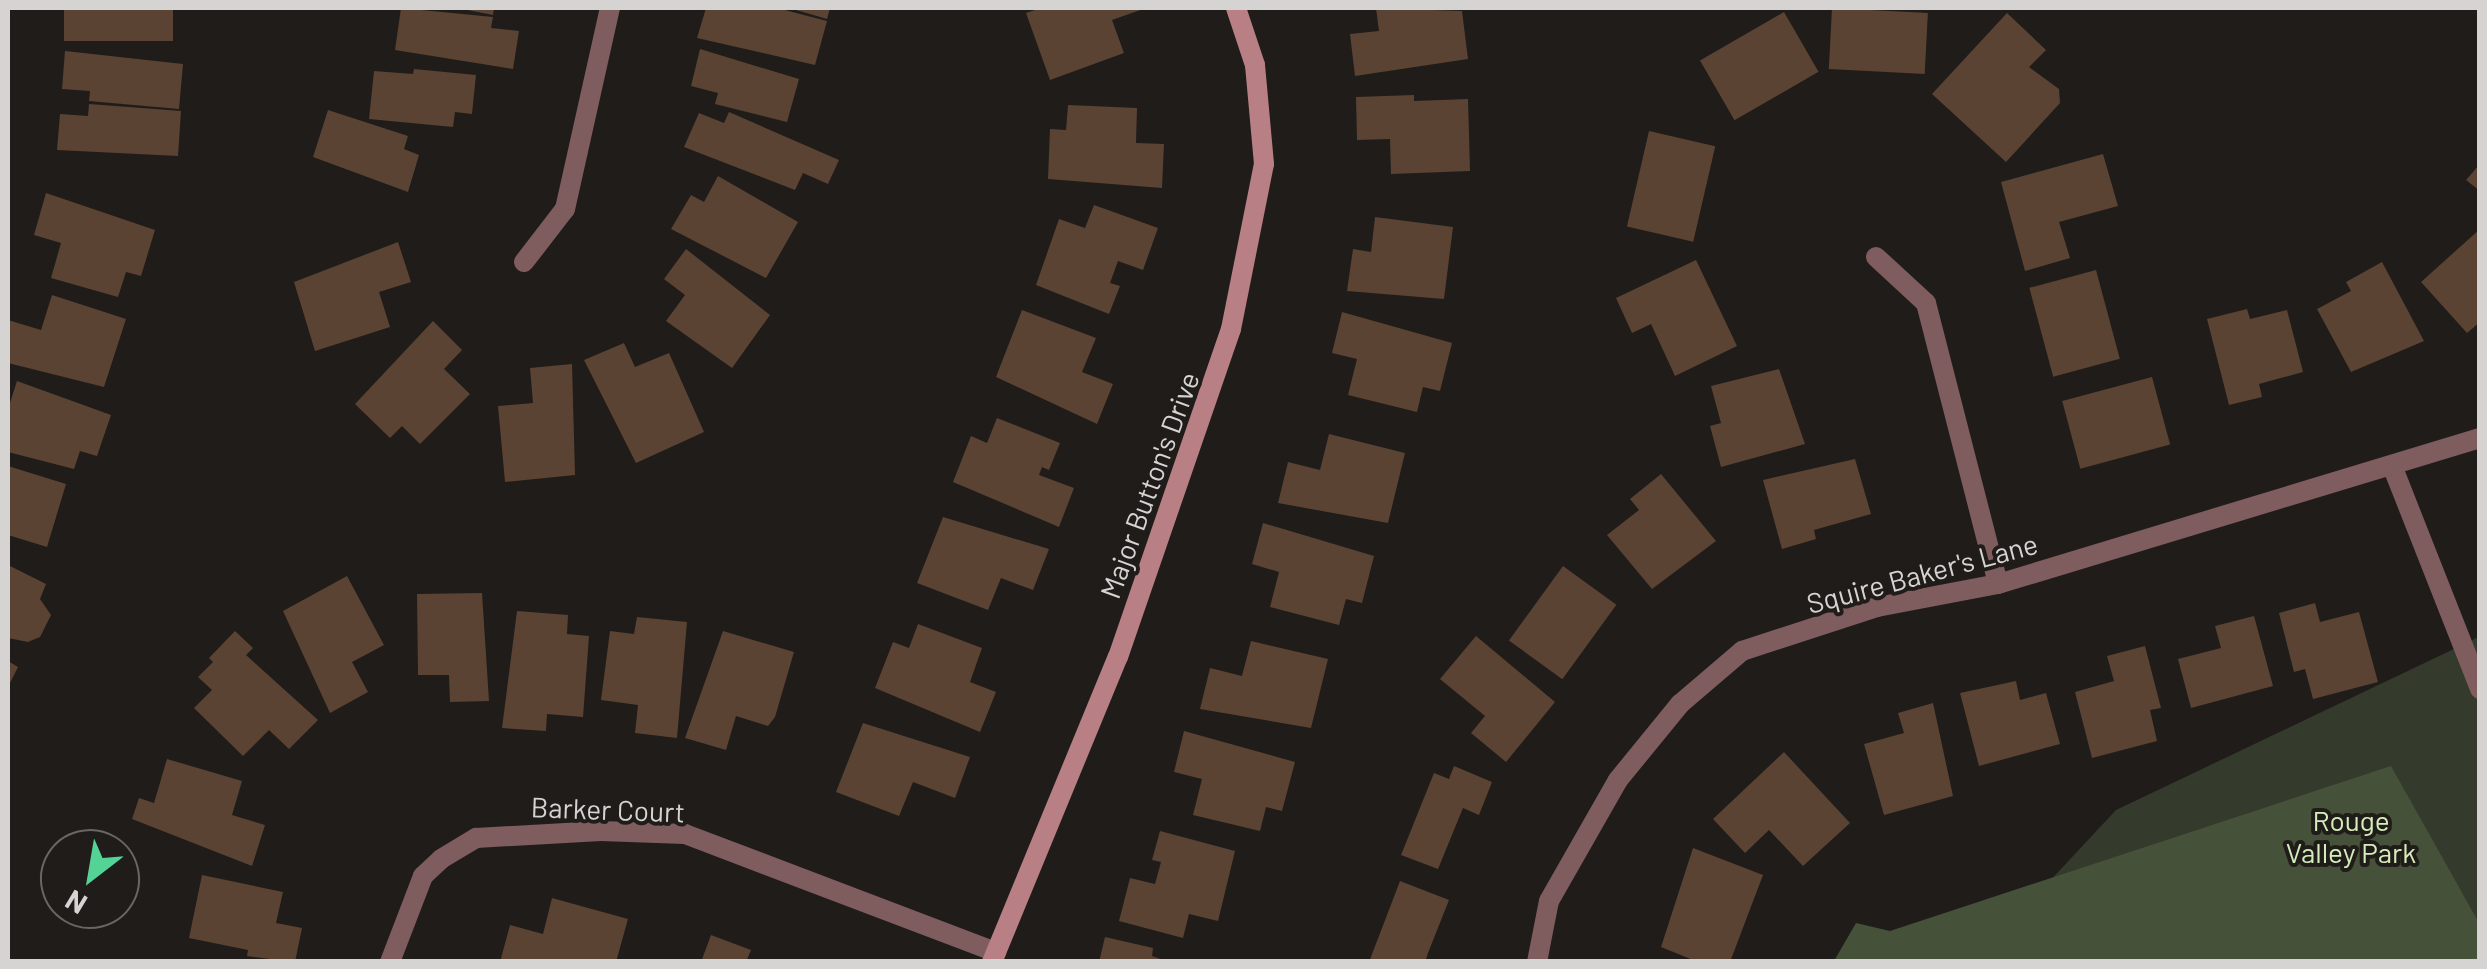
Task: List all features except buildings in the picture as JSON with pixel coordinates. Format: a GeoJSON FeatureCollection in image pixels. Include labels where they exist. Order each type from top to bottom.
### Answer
{"type":"FeatureCollection","features":[{"type":"Feature","properties":{"kind":"street"},"geometry":{"type":"LineString","coordinates":[[524,262],[565,209],[610,8]]}},
{"type":"Feature","properties":{"kind":"street","name":"Major Button's Drive"},"geometry":{"type":"LineString","coordinates":[[994,956],[1118,657],[1232,329],[1264,164],[1255,65],[1236,8]]}},
{"type":"Feature","properties":{"kind":"street"},"geometry":{"type":"LineString","coordinates":[[1876,257],[1926,303],[1998,584]]}},
{"type":"Feature","properties":{"kind":"street","name":"Squire Baker's Lane"},"geometry":{"type":"LineString","coordinates":[[1537,962],[1550,900],[1618,780],[1680,704],[1742,651],[1877,607],[1998,584],[2393,468],[2480,438]]}},
{"type":"Feature","properties":{"kind":"street"},"geometry":{"type":"LineString","coordinates":[[2393,468],[2480,689]]}},
{"type":"Feature","properties":{"kind":"street","name":"Barker Court"},"geometry":{"type":"LineString","coordinates":[[390,962],[423,876],[441,859],[476,838],[583,832],[684,834],[994,956]]}},
{"type":"Feature","properties":{"kind":"green space","name":"Rouge Valley Park"},"geometry":{"type":"Polygon","coordinates":[[[2479,637],[2479,961],[1974,962],[2116,810],[2479,637]]]}},
{"type":"Feature","properties":{"kind":"green space","name":"Rouge Valley Park"},"geometry":{"type":"Polygon","coordinates":[[[2391,766],[2479,923],[2479,961],[1834,961],[1856,923],[1890,931],[2391,766]]]}}]}
